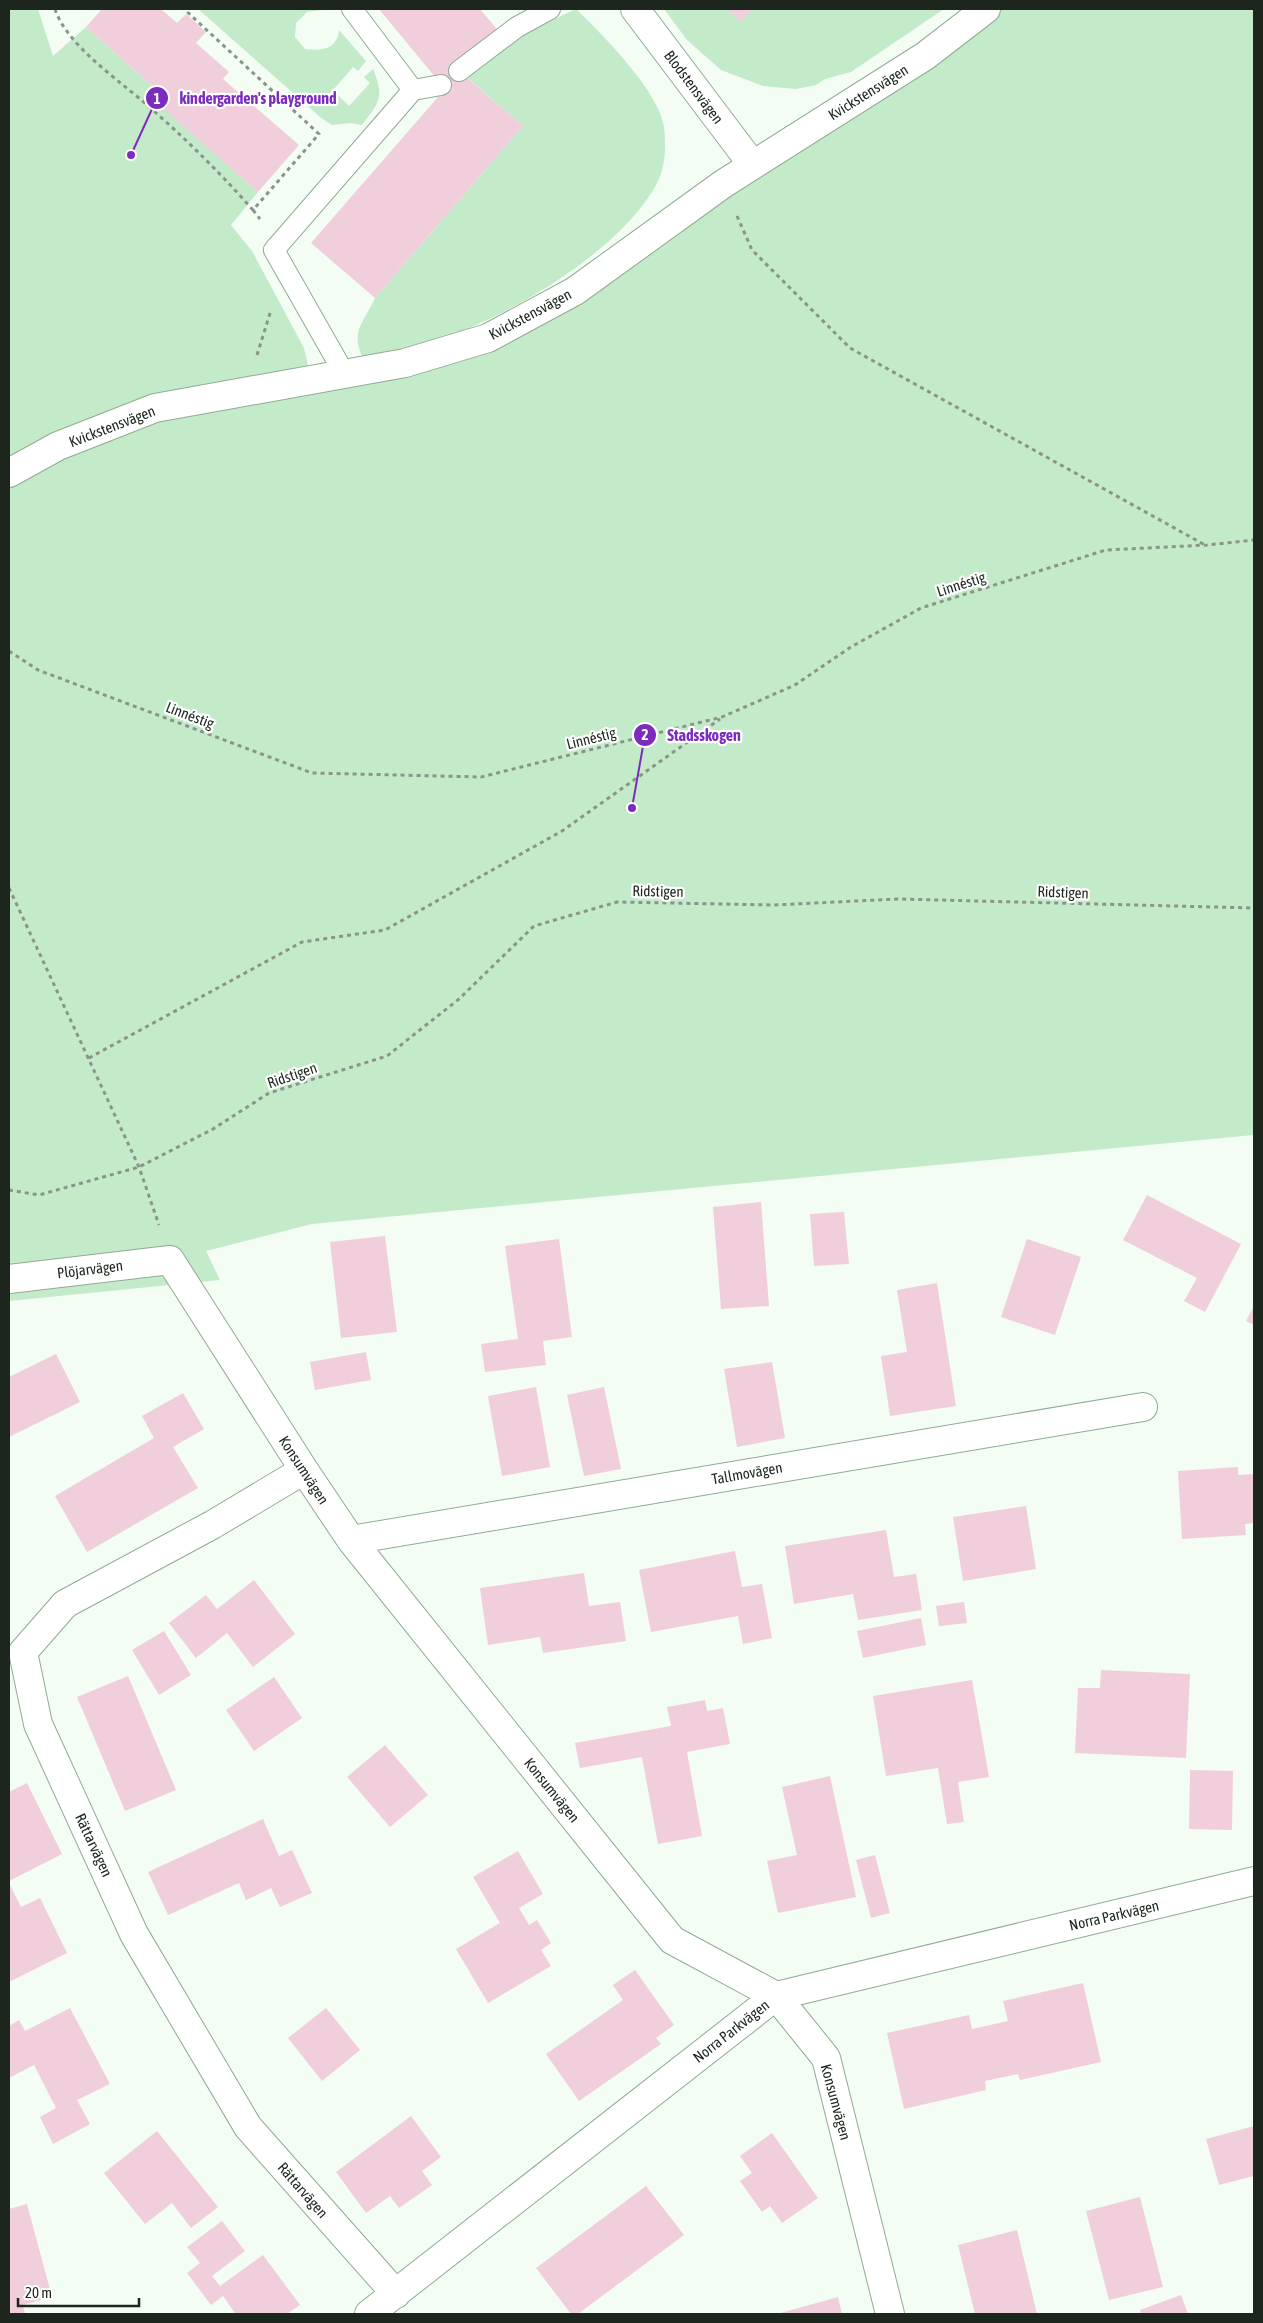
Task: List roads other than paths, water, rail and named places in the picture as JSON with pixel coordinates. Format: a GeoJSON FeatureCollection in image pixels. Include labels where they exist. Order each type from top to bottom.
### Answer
{"type":"FeatureCollection","features":[{"type":"Feature","properties":{"kind":"street","name":"Blodstensvägen"},"geometry":{"type":"LineString","coordinates":[[636,9],[752,164]]}},
{"type":"Feature","properties":{"kind":"street","name":"Kvickstensvägen"},"geometry":{"type":"LineString","coordinates":[[9,473],[58,446],[155,408],[405,363],[488,338],[575,291],[752,164],[925,56],[986,9]]}},
{"type":"Feature","properties":{"kind":"street","name":"Plöjarvägen"},"geometry":{"type":"LineString","coordinates":[[9,1279],[170,1260]]}},
{"type":"Feature","properties":{"kind":"street","name":"Konsumvägen"},"geometry":{"type":"LineString","coordinates":[[170,1260],[351,1540],[672,1940],[776,1996],[826,2058],[890,2314]]}},
{"type":"Feature","properties":{"kind":"street","name":"Tallmovägen"},"geometry":{"type":"LineString","coordinates":[[351,1540],[1142,1406]]}},
{"type":"Feature","properties":{"kind":"street","name":"Rättarvägen"},"geometry":{"type":"LineString","coordinates":[[304,1470],[212,1525],[65,1604],[23,1652],[38,1724],[139,1942],[248,2127],[396,2294]]}},
{"type":"Feature","properties":{"kind":"street","name":"Norra Parkvägen"},"geometry":{"type":"LineString","coordinates":[[369,2314],[776,1996],[1254,1881]]}},
{"type":"Feature","properties":{"kind":"lane"},"geometry":{"type":"LineString","coordinates":[[352,9],[414,90]]}},
{"type":"Feature","properties":{"kind":"lane"},"geometry":{"type":"LineString","coordinates":[[459,71],[517,27],[550,9]]}},
{"type":"Feature","properties":{"kind":"lane"},"geometry":{"type":"LineString","coordinates":[[344,373],[274,250],[414,90],[441,85]]}},
{"type":"Feature","properties":{"kind":"place","name":"kindergarden's playground"},"geometry":{"type":"Point","coordinates":[131,155]}},
{"type":"Feature","properties":{"kind":"place","name":"Stadsskogen"},"geometry":{"type":"Point","coordinates":[632,808]}}]}
